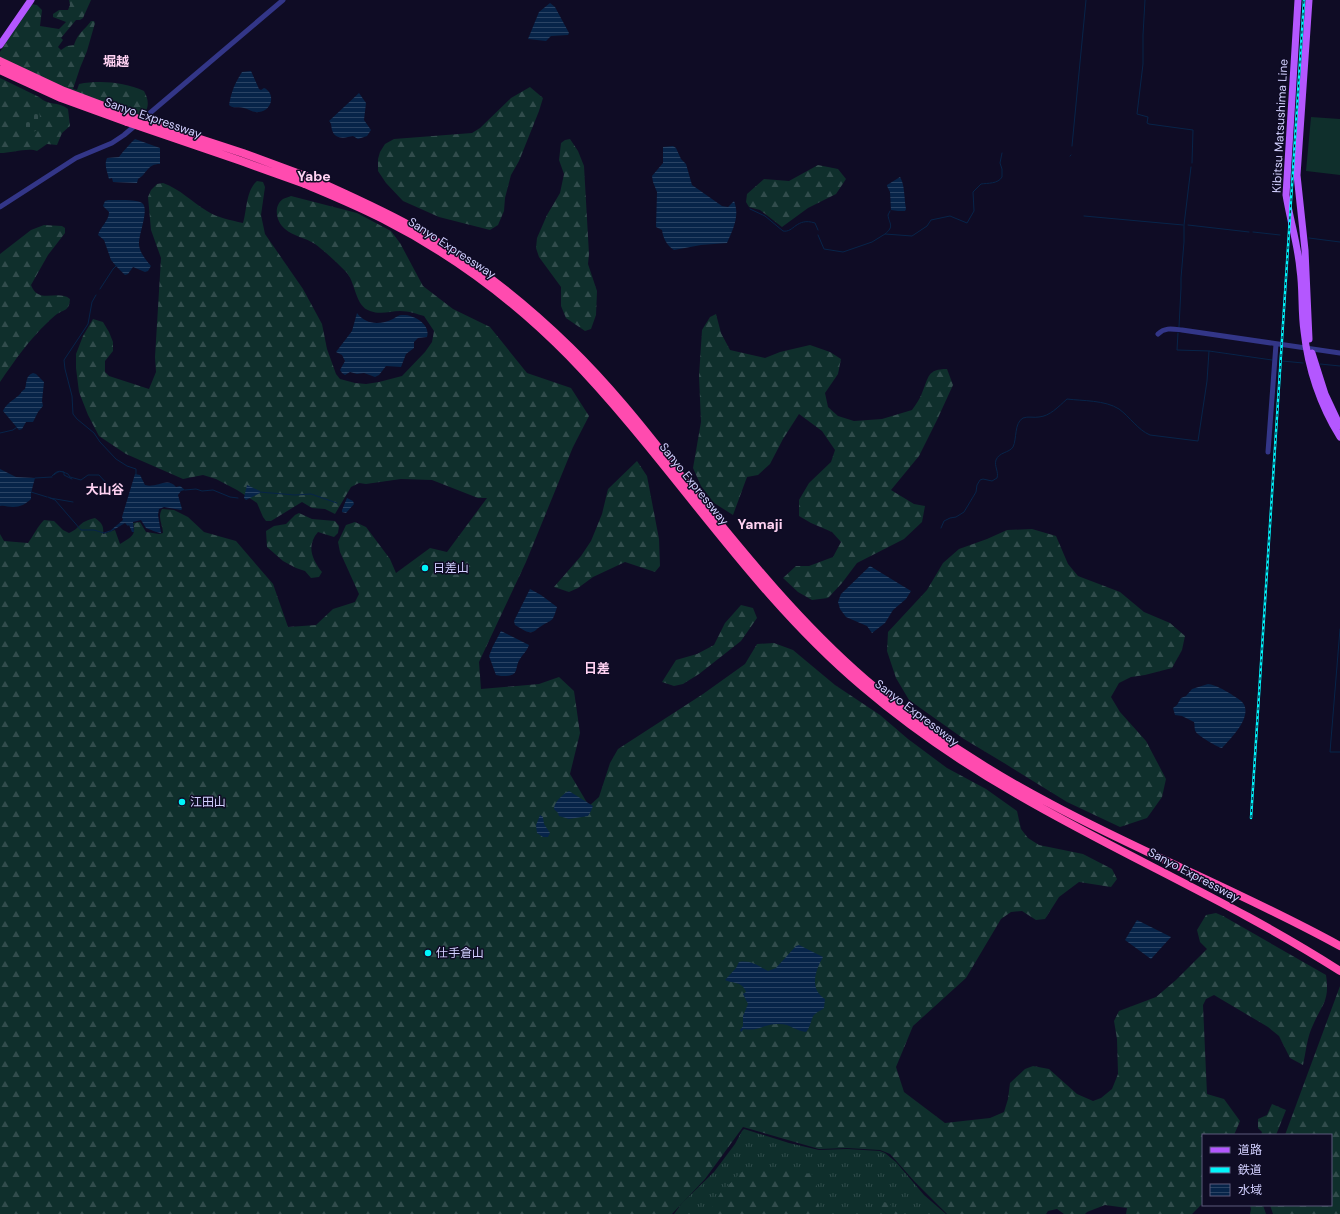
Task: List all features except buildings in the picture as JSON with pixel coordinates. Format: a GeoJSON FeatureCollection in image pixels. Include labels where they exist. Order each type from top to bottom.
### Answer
{"type":"FeatureCollection","features":[{"type":"Feature","properties":{"kind":"highway","name":"Sanyo Expressway"},"geometry":{"type":"LineString","coordinates":[[0,61],[64,92],[130,120]]}},
{"type":"Feature","properties":{"kind":"highway","name":"Sanyo Expressway"},"geometry":{"type":"LineString","coordinates":[[0,70],[61,98],[243,153],[306,181],[384,219],[454,261],[484,282],[536,325],[568,356],[634,429],[745,567],[787,613],[831,659],[903,719],[948,751],[1015,794],[1048,813],[1254,921],[1340,971]]}},
{"type":"Feature","properties":{"kind":"highway","name":"Sanyo Expressway"},"geometry":{"type":"LineString","coordinates":[[306,181],[387,213],[433,239],[489,276],[513,295],[572,349],[605,384],[751,562],[792,608],[866,680],[907,713],[946,741],[988,768],[1052,805],[1282,915],[1340,946]]}},
{"type":"Feature","properties":{"kind":"main road"},"geometry":{"type":"LineString","coordinates":[[0,45],[31,0]]}},
{"type":"Feature","properties":{"kind":"main road","name":"Kibitsu Matsushima Line"},"geometry":{"type":"LineString","coordinates":[[1298,0],[1286,195],[1288,212],[1301,270],[1303,330],[1324,394],[1340,426]]}},
{"type":"Feature","properties":{"kind":"main road","name":"Kibitsu Matsushima Line"},"geometry":{"type":"LineString","coordinates":[[1309,0],[1297,175],[1305,250],[1309,349],[1319,395],[1340,437]]}},
{"type":"Feature","properties":{"kind":"street"},"geometry":{"type":"LineString","coordinates":[[0,207],[76,158],[112,143],[124,135],[283,0]]}},
{"type":"Feature","properties":{"kind":"street"},"geometry":{"type":"LineString","coordinates":[[1158,334],[1161,330],[1168,329],[1340,353]]}},
{"type":"Feature","properties":{"kind":"street"},"geometry":{"type":"LineString","coordinates":[[1268,452],[1276,344]]}},
{"type":"Feature","properties":{"kind":"green space"},"geometry":{"type":"Polygon","coordinates":[[[69,0],[91,0],[83,18],[76,20],[61,38],[63,40],[58,47],[61,50],[67,46],[74,45],[80,34],[91,21],[94,21],[95,23],[87,51],[73,89],[77,90],[79,84],[104,82],[120,84],[144,91],[148,104],[146,111],[141,117],[62,87],[0,58],[0,52],[31,4],[37,5],[42,10],[40,26],[59,29],[66,22],[53,17],[53,14],[59,10],[68,10],[70,5],[69,0]]]}},
{"type":"Feature","properties":{"kind":"green space"},"geometry":{"type":"Polygon","coordinates":[[[0,78],[46,102],[61,105],[68,109],[70,126],[62,133],[57,145],[47,144],[37,151],[25,150],[0,153],[0,78]]]}},
{"type":"Feature","properties":{"kind":"green space"},"geometry":{"type":"Polygon","coordinates":[[[530,87],[543,98],[519,161],[511,175],[505,198],[504,211],[498,225],[490,230],[439,217],[403,201],[386,183],[378,171],[378,159],[380,152],[385,144],[394,139],[472,133],[480,128],[511,98],[530,87]]]}},
{"type":"Feature","properties":{"kind":"green space"},"geometry":{"type":"Polygon","coordinates":[[[35,107],[39,110],[40,123],[38,129],[27,134],[21,128],[23,119],[35,107]]]}},
{"type":"Feature","properties":{"kind":"green space"},"geometry":{"type":"Polygon","coordinates":[[[1311,117],[1340,119],[1340,175],[1306,171],[1311,117]]]}},
{"type":"Feature","properties":{"kind":"green space"},"geometry":{"type":"Polygon","coordinates":[[[570,139],[578,151],[584,166],[589,254],[588,264],[597,291],[596,315],[591,329],[585,331],[566,318],[561,306],[561,287],[539,257],[536,248],[537,238],[547,215],[560,193],[564,174],[559,160],[561,143],[570,139]]]}},
{"type":"Feature","properties":{"kind":"green space"},"geometry":{"type":"Polygon","coordinates":[[[818,165],[838,169],[846,179],[836,194],[808,208],[782,227],[760,210],[749,207],[746,202],[747,194],[764,179],[789,181],[818,165]]]}},
{"type":"Feature","properties":{"kind":"green space"},"geometry":{"type":"Polygon","coordinates":[[[257,181],[263,182],[265,187],[261,215],[265,234],[303,289],[322,324],[327,349],[336,374],[340,379],[366,384],[402,376],[425,352],[432,342],[434,331],[424,316],[403,311],[378,313],[365,308],[361,304],[350,278],[344,270],[315,244],[288,231],[279,222],[277,214],[278,206],[283,199],[291,196],[357,213],[391,231],[400,243],[423,286],[453,309],[490,327],[527,373],[571,388],[589,416],[573,447],[526,562],[479,662],[481,689],[539,684],[559,677],[574,691],[580,733],[570,774],[589,806],[599,797],[610,763],[618,749],[703,694],[745,664],[757,644],[774,643],[793,650],[835,685],[880,715],[908,739],[947,768],[986,789],[1017,811],[1021,829],[1028,838],[1039,845],[1083,854],[1112,869],[1117,879],[1111,887],[1079,882],[1059,897],[1045,919],[1036,920],[1022,911],[1011,912],[1001,919],[966,978],[913,1026],[896,1067],[904,1092],[945,1123],[990,1118],[1004,1112],[1008,1099],[1010,1083],[1025,1069],[1033,1066],[1049,1069],[1077,1094],[1093,1101],[1101,1098],[1112,1089],[1118,1074],[1117,1039],[1114,1021],[1119,1011],[1156,997],[1176,980],[1207,949],[1200,942],[1197,930],[1206,915],[1216,913],[1223,916],[1326,975],[1326,997],[1309,1034],[1303,1065],[1290,1058],[1279,1036],[1268,1027],[1214,995],[1206,999],[1203,1005],[1207,1094],[1224,1099],[1240,1121],[1234,1134],[1202,1134],[1202,1204],[1192,1214],[1126,1214],[1127,1208],[1105,1205],[1085,1214],[1064,1214],[1057,1209],[1048,1211],[1046,1214],[947,1214],[890,1154],[880,1150],[847,1148],[819,1149],[743,1127],[705,1179],[672,1214],[0,1214],[0,534],[4,541],[28,543],[39,525],[44,520],[54,521],[63,530],[69,533],[83,522],[95,518],[102,525],[103,534],[115,530],[120,544],[132,536],[134,531],[133,523],[140,522],[146,532],[159,534],[163,533],[160,518],[162,509],[174,510],[188,517],[204,532],[236,541],[273,584],[288,627],[316,625],[333,609],[355,602],[359,594],[340,552],[338,542],[346,525],[355,522],[366,527],[390,559],[396,573],[430,548],[447,552],[487,498],[478,498],[432,480],[401,479],[366,484],[359,483],[351,487],[335,514],[325,509],[312,508],[302,502],[271,521],[266,521],[257,503],[216,479],[203,475],[183,479],[126,454],[99,436],[88,415],[79,392],[76,368],[76,354],[83,336],[93,319],[103,322],[113,342],[113,351],[105,361],[105,372],[109,376],[149,389],[156,372],[155,357],[161,258],[151,230],[148,197],[151,190],[157,184],[163,183],[215,215],[243,223],[249,195],[253,185],[257,181]]]}},
{"type":"Feature","properties":{"kind":"green space"},"geometry":{"type":"Polygon","coordinates":[[[44,225],[62,226],[65,228],[65,233],[48,255],[31,285],[34,291],[43,296],[65,296],[70,299],[69,306],[57,314],[28,343],[0,382],[0,254],[31,230],[44,225]]]}},
{"type":"Feature","properties":{"kind":"green space"},"geometry":{"type":"Polygon","coordinates":[[[716,314],[721,333],[730,350],[765,358],[780,352],[810,345],[830,352],[841,359],[838,374],[825,393],[828,407],[838,416],[854,421],[882,419],[912,410],[932,372],[940,369],[947,369],[953,385],[937,420],[919,456],[891,490],[914,504],[925,506],[922,522],[904,539],[857,563],[842,583],[828,598],[812,600],[798,592],[783,578],[796,566],[809,566],[833,557],[841,542],[832,532],[799,516],[799,500],[809,483],[831,462],[835,450],[822,431],[799,414],[783,439],[770,464],[758,475],[747,477],[733,515],[714,503],[701,486],[693,468],[701,422],[699,376],[702,330],[710,317],[716,314]]]}},
{"type":"Feature","properties":{"kind":"green space"},"geometry":{"type":"Polygon","coordinates":[[[637,461],[647,476],[659,539],[660,566],[655,572],[625,562],[593,577],[578,588],[569,592],[554,587],[581,556],[591,541],[602,514],[608,489],[637,461]]]}},
{"type":"Feature","properties":{"kind":"green space"},"geometry":{"type":"Polygon","coordinates":[[[299,513],[312,519],[335,521],[339,526],[338,533],[334,537],[318,532],[312,542],[311,547],[313,557],[322,572],[319,577],[311,578],[305,571],[283,561],[267,547],[266,531],[274,526],[286,524],[299,513]]]}},
{"type":"Feature","properties":{"kind":"green space"},"geometry":{"type":"Polygon","coordinates":[[[1032,529],[1056,536],[1068,564],[1078,576],[1120,592],[1144,612],[1170,623],[1185,636],[1182,650],[1172,668],[1131,677],[1119,683],[1111,697],[1120,712],[1146,741],[1166,779],[1162,797],[1147,818],[1120,827],[1067,802],[964,739],[909,700],[896,678],[887,651],[888,632],[927,590],[943,563],[959,549],[1007,530],[1032,529]]]}},
{"type":"Feature","properties":{"kind":"green space"},"geometry":{"type":"Polygon","coordinates":[[[741,605],[753,608],[757,618],[741,641],[699,674],[683,684],[674,686],[662,682],[676,660],[697,654],[714,645],[725,623],[741,605]]]}},
{"type":"Feature","properties":{"kind":"green space"},"geometry":{"type":"Polygon","coordinates":[[[1340,986],[1340,1214],[1273,1214],[1270,1206],[1332,1206],[1332,1134],[1285,1134],[1340,986]]]}},
{"type":"Feature","properties":{"kind":"green space"},"geometry":{"type":"Polygon","coordinates":[[[1272,1104],[1286,1110],[1276,1134],[1261,1134],[1262,1132],[1258,1128],[1258,1119],[1267,1115],[1272,1104]]]}},
{"type":"Feature","properties":{"kind":"green space"},"geometry":{"type":"Polygon","coordinates":[[[744,1129],[789,1143],[819,1150],[847,1149],[880,1151],[885,1153],[896,1162],[924,1195],[946,1214],[674,1214],[682,1203],[714,1172],[735,1144],[744,1129]]]}},
{"type":"Feature","properties":{"kind":"green space"},"geometry":{"type":"Polygon","coordinates":[[[747,1167],[774,1167],[816,1175],[819,1214],[708,1214],[721,1192],[747,1167]]]}},
{"type":"Feature","properties":{"kind":"green space"},"geometry":{"type":"Polygon","coordinates":[[[878,1201],[889,1203],[898,1214],[885,1214],[878,1201]]]}},
{"type":"Feature","properties":{"kind":"green space"},"geometry":{"type":"Polygon","coordinates":[[[1250,1206],[1263,1206],[1266,1214],[1250,1214],[1250,1206]]]}},
{"type":"Feature","properties":{"kind":"water"},"geometry":{"type":"Polygon","coordinates":[[[550,3],[555,7],[569,33],[568,35],[551,36],[546,41],[528,39],[539,12],[550,3]]]}},
{"type":"Feature","properties":{"kind":"water"},"geometry":{"type":"Polygon","coordinates":[[[251,71],[259,89],[261,90],[264,88],[268,90],[271,98],[271,102],[267,109],[259,112],[242,107],[232,107],[229,105],[231,95],[242,72],[251,71]]]}},
{"type":"Feature","properties":{"kind":"water"},"geometry":{"type":"Polygon","coordinates":[[[359,93],[366,103],[364,120],[371,130],[367,136],[358,139],[353,136],[344,138],[338,137],[333,133],[329,121],[359,93]]]}},
{"type":"Feature","properties":{"kind":"water"},"geometry":{"type":"Polygon","coordinates":[[[135,139],[160,148],[160,164],[150,167],[138,179],[137,183],[113,182],[112,178],[109,179],[107,171],[107,158],[119,157],[135,139]]]}},
{"type":"Feature","properties":{"kind":"water"},"geometry":{"type":"Polygon","coordinates":[[[673,146],[676,148],[681,159],[686,164],[692,185],[722,206],[728,207],[734,201],[736,207],[736,217],[727,243],[701,245],[674,250],[666,242],[662,230],[656,227],[657,192],[652,176],[663,163],[663,147],[673,146]]]}},
{"type":"Feature","properties":{"kind":"water"},"geometry":{"type":"Polygon","coordinates":[[[900,177],[904,188],[905,211],[891,210],[890,192],[887,186],[900,177]]]}},
{"type":"Feature","properties":{"kind":"water"},"geometry":{"type":"Polygon","coordinates":[[[105,201],[136,201],[142,203],[144,206],[145,211],[139,245],[142,254],[151,266],[148,271],[145,272],[133,267],[128,274],[125,275],[111,260],[104,240],[98,235],[109,215],[109,212],[103,206],[105,201]]]}},
{"type":"Feature","properties":{"kind":"water"},"geometry":{"type":"Polygon","coordinates":[[[357,313],[365,320],[374,323],[388,321],[401,315],[411,316],[424,324],[428,332],[427,337],[418,338],[414,342],[414,348],[406,354],[401,367],[386,366],[379,375],[375,377],[364,373],[357,374],[350,372],[345,375],[340,370],[345,361],[342,355],[336,352],[352,331],[357,313]]]}},
{"type":"Feature","properties":{"kind":"water"},"geometry":{"type":"Polygon","coordinates":[[[33,373],[44,382],[42,401],[43,406],[33,422],[26,422],[22,429],[19,430],[3,411],[7,404],[25,389],[27,378],[33,373]]]}},
{"type":"Feature","properties":{"kind":"water"},"geometry":{"type":"Polygon","coordinates":[[[0,469],[16,477],[35,478],[31,499],[25,504],[18,506],[0,506],[0,469]]]}},
{"type":"Feature","properties":{"kind":"water"},"geometry":{"type":"Polygon","coordinates":[[[135,474],[140,475],[145,485],[149,486],[169,483],[176,487],[180,486],[185,490],[181,491],[178,495],[181,510],[164,507],[159,509],[158,515],[161,533],[146,528],[141,520],[133,522],[134,532],[132,532],[129,525],[128,526],[125,523],[110,532],[123,520],[122,517],[135,474]]]}},
{"type":"Feature","properties":{"kind":"water"},"geometry":{"type":"Polygon","coordinates":[[[247,485],[260,491],[260,493],[246,500],[244,498],[247,485]]]}},
{"type":"Feature","properties":{"kind":"water"},"geometry":{"type":"Polygon","coordinates":[[[347,498],[353,501],[354,504],[346,513],[342,512],[342,510],[347,498]]]}},
{"type":"Feature","properties":{"kind":"water"},"geometry":{"type":"Polygon","coordinates":[[[870,566],[911,591],[906,599],[893,610],[885,623],[872,633],[867,626],[846,617],[840,609],[838,602],[841,594],[870,566]]]}},
{"type":"Feature","properties":{"kind":"water"},"geometry":{"type":"Polygon","coordinates":[[[530,589],[557,607],[552,620],[530,632],[515,625],[514,621],[530,589]]]}},
{"type":"Feature","properties":{"kind":"water"},"geometry":{"type":"Polygon","coordinates":[[[501,631],[529,645],[518,662],[515,673],[503,676],[496,675],[489,656],[501,631]]]}},
{"type":"Feature","properties":{"kind":"water"},"geometry":{"type":"Polygon","coordinates":[[[1208,684],[1231,694],[1243,703],[1245,709],[1243,721],[1222,748],[1197,734],[1194,722],[1182,716],[1175,715],[1173,708],[1177,705],[1181,698],[1186,696],[1192,689],[1208,684]]]}},
{"type":"Feature","properties":{"kind":"water"},"geometry":{"type":"Polygon","coordinates":[[[569,791],[593,806],[588,816],[569,819],[559,816],[554,809],[554,806],[559,798],[569,791]]]}},
{"type":"Feature","properties":{"kind":"water"},"geometry":{"type":"Polygon","coordinates":[[[540,815],[543,817],[544,824],[550,833],[548,837],[543,837],[537,833],[536,825],[540,815]]]}},
{"type":"Feature","properties":{"kind":"water"},"geometry":{"type":"Polygon","coordinates":[[[1137,920],[1171,937],[1151,959],[1125,940],[1137,920]]]}},
{"type":"Feature","properties":{"kind":"water"},"geometry":{"type":"Polygon","coordinates":[[[799,945],[823,957],[816,974],[815,985],[820,995],[825,999],[824,1008],[814,1015],[806,1032],[787,1025],[774,1024],[749,1030],[744,1029],[741,1032],[740,1030],[743,1026],[743,1016],[748,1004],[743,994],[746,992],[740,984],[725,980],[736,968],[739,962],[758,965],[768,971],[776,968],[796,946],[799,945]]]}},
{"type":"Feature","properties":{"kind":"waterway"},"geometry":{"type":"LineString","coordinates":[[1072,146],[1086,0]]}},
{"type":"Feature","properties":{"kind":"waterway"},"geometry":{"type":"LineString","coordinates":[[1145,0],[1143,64],[1137,114],[1148,117],[1147,123],[1149,124],[1193,130],[1192,163]]}},
{"type":"Feature","properties":{"kind":"waterway"},"geometry":{"type":"LineString","coordinates":[[818,235],[824,249],[843,252],[872,242],[885,234],[912,236],[927,226],[931,220],[950,216],[967,223],[974,211],[973,192],[981,184],[995,182],[1002,177],[1000,163],[1002,153]]}},
{"type":"Feature","properties":{"kind":"waterway"},"geometry":{"type":"LineString","coordinates":[[1179,327],[1184,225],[1191,167]]}},
{"type":"Feature","properties":{"kind":"waterway"},"geometry":{"type":"LineString","coordinates":[[750,209],[765,216],[783,231],[790,230],[799,223],[804,222],[815,223],[818,230]]}},
{"type":"Feature","properties":{"kind":"waterway"},"geometry":{"type":"LineString","coordinates":[[885,234],[891,227],[888,215],[890,211]]}},
{"type":"Feature","properties":{"kind":"waterway"},"geometry":{"type":"LineString","coordinates":[[1084,216],[1183,225]]}},
{"type":"Feature","properties":{"kind":"waterway"},"geometry":{"type":"LineString","coordinates":[[1188,225],[1249,232]]}},
{"type":"Feature","properties":{"kind":"waterway"},"geometry":{"type":"LineString","coordinates":[[1253,232],[1280,235]]}},
{"type":"Feature","properties":{"kind":"waterway"},"geometry":{"type":"LineString","coordinates":[[1309,238],[1340,242]]}},
{"type":"Feature","properties":{"kind":"waterway"},"geometry":{"type":"LineString","coordinates":[[100,289],[116,266]]}},
{"type":"Feature","properties":{"kind":"waterway"},"geometry":{"type":"LineString","coordinates":[[96,295],[92,302],[88,324],[64,360],[72,396],[73,414],[94,433],[100,442],[116,459],[127,466],[136,469],[136,475]]}},
{"type":"Feature","properties":{"kind":"waterway"},"geometry":{"type":"LineString","coordinates":[[1178,333],[1177,350],[1209,351]]}},
{"type":"Feature","properties":{"kind":"waterway"},"geometry":{"type":"LineString","coordinates":[[941,528],[944,521],[956,517],[964,512],[976,492],[977,485],[980,480],[983,479],[992,481],[997,478],[997,457],[1013,447],[1018,424],[1023,418],[1047,415],[1054,411],[1067,399],[1094,401],[1119,409],[1142,430],[1150,435],[1198,441],[1207,381],[1209,351],[1272,360]]}},
{"type":"Feature","properties":{"kind":"waterway"},"geometry":{"type":"LineString","coordinates":[[1282,361],[1303,363]]}},
{"type":"Feature","properties":{"kind":"waterway"},"geometry":{"type":"LineString","coordinates":[[1320,364],[1340,366]]}},
{"type":"Feature","properties":{"kind":"waterway"},"geometry":{"type":"LineString","coordinates":[[0,433],[13,430],[17,427]]}},
{"type":"Feature","properties":{"kind":"waterway"},"geometry":{"type":"LineString","coordinates":[[52,476],[56,472],[61,471],[68,474],[70,477],[81,480],[88,475],[99,475],[109,486]]}},
{"type":"Feature","properties":{"kind":"waterway"},"geometry":{"type":"LineString","coordinates":[[54,475],[58,472],[64,472],[64,475],[72,479]]}},
{"type":"Feature","properties":{"kind":"waterway"},"geometry":{"type":"LineString","coordinates":[[35,478],[52,477]]}},
{"type":"Feature","properties":{"kind":"waterway"},"geometry":{"type":"LineString","coordinates":[[185,490],[213,490],[230,497],[238,498]]}},
{"type":"Feature","properties":{"kind":"waterway"},"geometry":{"type":"LineString","coordinates":[[31,492],[47,497]]}},
{"type":"Feature","properties":{"kind":"waterway"},"geometry":{"type":"LineString","coordinates":[[259,492],[295,495],[311,494],[337,503]]}},
{"type":"Feature","properties":{"kind":"waterway"},"geometry":{"type":"LineString","coordinates":[[48,497],[55,500],[81,530],[94,530],[104,533],[110,531]]}},
{"type":"Feature","properties":{"kind":"waterway"},"geometry":{"type":"LineString","coordinates":[[50,498],[73,502]]}},
{"type":"Feature","properties":{"kind":"waterway"},"geometry":{"type":"LineString","coordinates":[[1340,629],[1330,752],[1340,752]]}},
{"type":"Feature","properties":{"kind":"railway"},"geometry":{"type":"LineString","coordinates":[[1251,818],[1304,0]]}},
{"type":"Feature","properties":{"kind":"place","name":"日差山"},"geometry":{"type":"Point","coordinates":[425,568]}},
{"type":"Feature","properties":{"kind":"place","name":"江田山"},"geometry":{"type":"Point","coordinates":[182,802]}},
{"type":"Feature","properties":{"kind":"place","name":"仕手倉山"},"geometry":{"type":"Point","coordinates":[428,953]}},
{"type":"Feature","properties":{"kind":"district","name":"堀越"},"geometry":{"type":"Point","coordinates":[116,61]}},
{"type":"Feature","properties":{"kind":"district","name":"Yabe"},"geometry":{"type":"Point","coordinates":[314,176]}},
{"type":"Feature","properties":{"kind":"district","name":"大山谷"},"geometry":{"type":"Point","coordinates":[105,489]}},
{"type":"Feature","properties":{"kind":"district","name":"Yamaji"},"geometry":{"type":"Point","coordinates":[760,524]}},
{"type":"Feature","properties":{"kind":"district","name":"日差"},"geometry":{"type":"Point","coordinates":[597,668]}}]}
